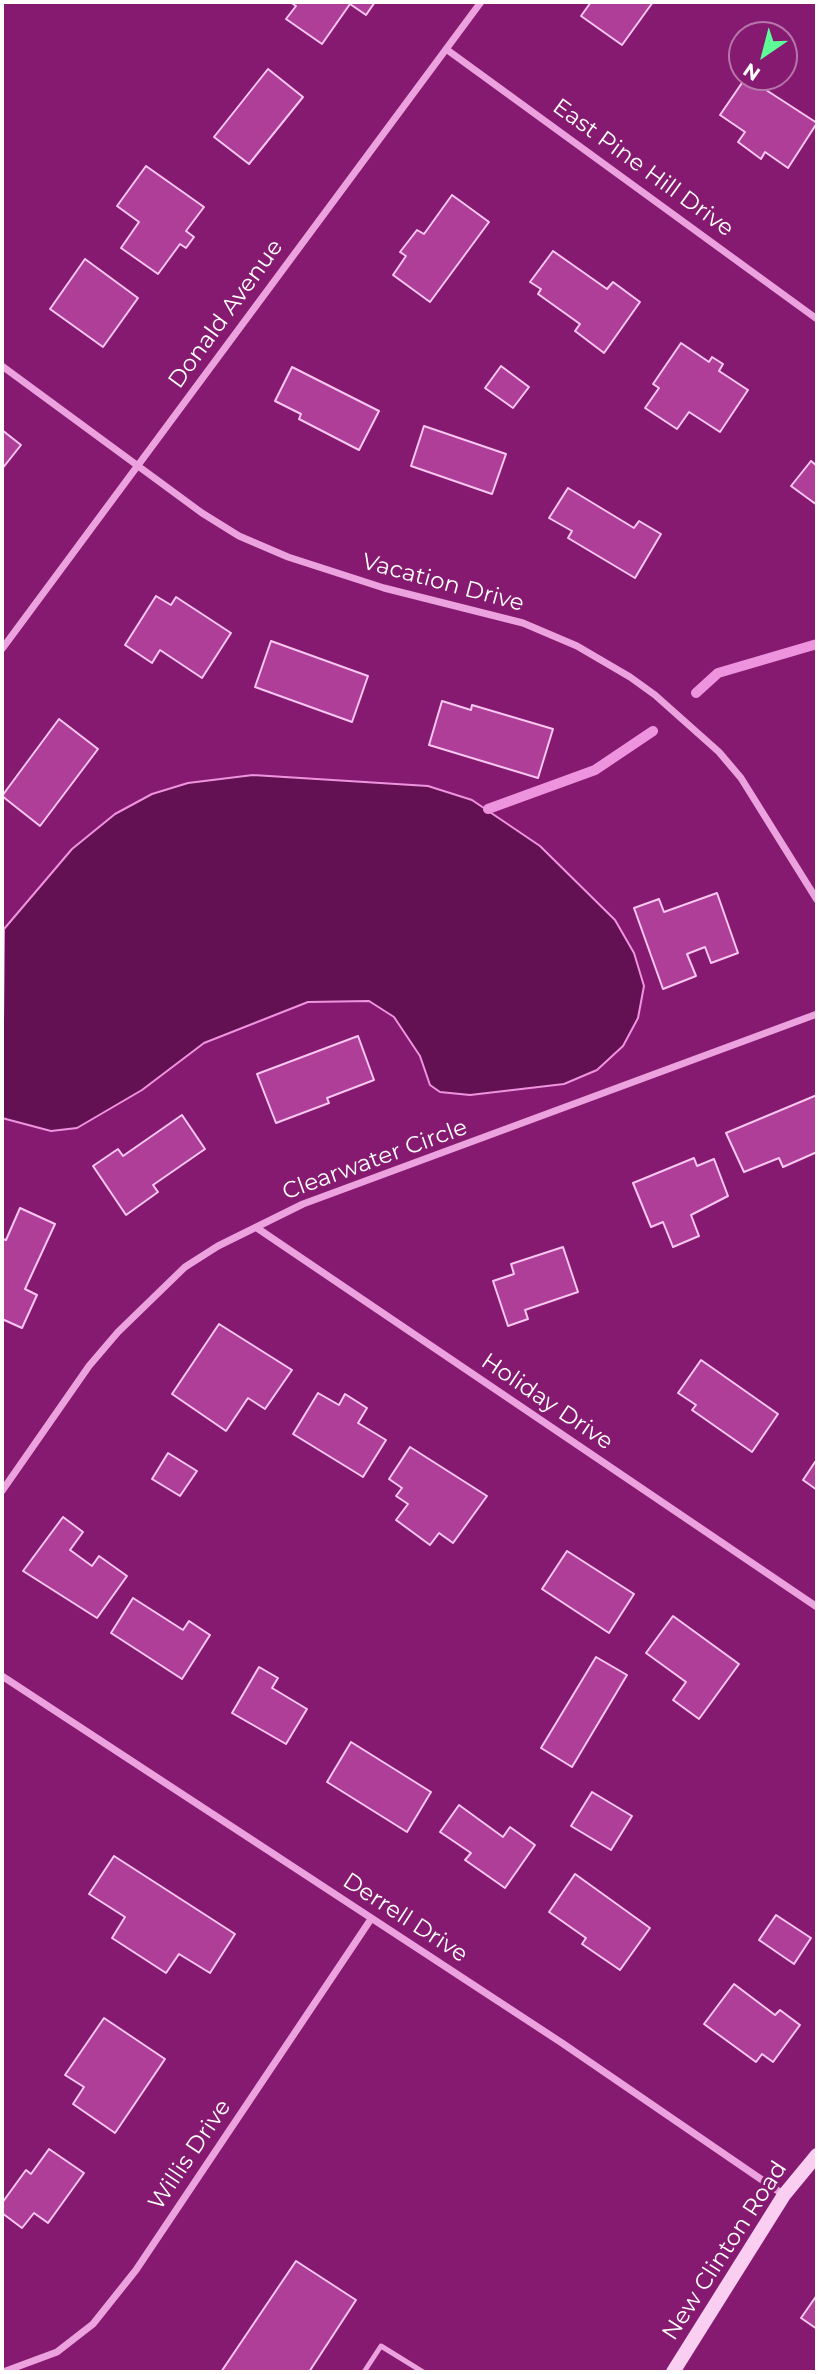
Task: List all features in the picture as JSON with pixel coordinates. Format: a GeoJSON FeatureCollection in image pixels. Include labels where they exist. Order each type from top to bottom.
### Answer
{"type":"FeatureCollection","features":[{"type":"Feature","properties":{"kind":"street","name":"Donald Avenue"},"geometry":{"type":"LineString","coordinates":[[2,649],[481,2]]}},
{"type":"Feature","properties":{"kind":"street","name":"East Pine Hill Drive"},"geometry":{"type":"LineString","coordinates":[[446,49],[817,319]]}},
{"type":"Feature","properties":{"kind":"street","name":"Vacation Drive"},"geometry":{"type":"LineString","coordinates":[[2,366],[220,524],[288,557],[384,588],[523,623],[577,646],[630,677],[655,695],[719,752],[741,778],[817,900]]}},
{"type":"Feature","properties":{"kind":"street","name":"Clearwater Circle"},"geometry":{"type":"LineString","coordinates":[[2,1490],[89,1366],[158,1291],[185,1267],[303,1204],[669,1072],[817,1014]]}},
{"type":"Feature","properties":{"kind":"street","name":"Holiday Drive"},"geometry":{"type":"LineString","coordinates":[[257,1228],[817,1607]]}},
{"type":"Feature","properties":{"kind":"street","name":"Derrell Drive"},"geometry":{"type":"LineString","coordinates":[[2,1676],[562,2043],[784,2195]]}},
{"type":"Feature","properties":{"kind":"street","name":"Willis Drive"},"geometry":{"type":"LineString","coordinates":[[3,2372],[57,2352],[93,2324],[135,2270],[371,1919]]}},
{"type":"Feature","properties":{"kind":"street","name":"New Clinton Road"},"geometry":{"type":"LineString","coordinates":[[673,2372],[784,2195],[817,2155]]}},
{"type":"Feature","properties":{"kind":"lane"},"geometry":{"type":"LineString","coordinates":[[364,2372],[381,2346],[423,2372]]}},
{"type":"Feature","properties":{"kind":"shaded area"},"geometry":{"type":"Polygon","coordinates":[[[253,775],[428,786],[472,800],[540,846],[615,920],[634,953],[644,986],[638,1018],[623,1046],[597,1070],[564,1084],[470,1095],[440,1092],[430,1085],[420,1056],[394,1017],[369,1001],[308,1002],[204,1043],[142,1090],[77,1128],[51,1131],[2,1118],[4,929],[72,849],[115,814],[152,794],[188,783],[253,775]]]}},
{"type":"Feature","properties":{"kind":"building"},"geometry":{"type":"Polygon","coordinates":[[[290,2],[375,2],[366,15],[350,4],[322,44],[286,19],[296,6],[290,2]]]}},
{"type":"Feature","properties":{"kind":"building"},"geometry":{"type":"Polygon","coordinates":[[[591,2],[653,2],[622,45],[581,16],[591,2]]]}},
{"type":"Feature","properties":{"kind":"building"},"geometry":{"type":"Polygon","coordinates":[[[268,69],[303,97],[249,164],[214,137],[268,69]]]}},
{"type":"Feature","properties":{"kind":"building"},"geometry":{"type":"Polygon","coordinates":[[[736,91],[768,91],[817,123],[788,168],[765,152],[761,159],[738,142],[745,132],[720,115],[736,91]]]}},
{"type":"Feature","properties":{"kind":"building"},"geometry":{"type":"Polygon","coordinates":[[[146,166],[204,207],[186,231],[194,237],[186,248],[180,244],[158,274],[121,248],[139,222],[117,206],[146,166]]]}},
{"type":"Feature","properties":{"kind":"building"},"geometry":{"type":"Polygon","coordinates":[[[452,195],[489,222],[430,302],[393,275],[406,256],[400,252],[417,230],[424,234],[452,195]]]}},
{"type":"Feature","properties":{"kind":"building"},"geometry":{"type":"Polygon","coordinates":[[[553,251],[607,289],[613,282],[640,302],[604,353],[575,331],[580,324],[538,294],[541,289],[530,282],[553,251]]]}},
{"type":"Feature","properties":{"kind":"building"},"geometry":{"type":"Polygon","coordinates":[[[85,259],[138,298],[103,347],[50,309],[85,259]]]}},
{"type":"Feature","properties":{"kind":"building"},"geometry":{"type":"Polygon","coordinates":[[[681,343],[709,362],[712,357],[723,364],[719,371],[748,390],[720,432],[689,412],[677,429],[645,408],[659,388],[653,384],[681,343]]]}},
{"type":"Feature","properties":{"kind":"building"},"geometry":{"type":"Polygon","coordinates":[[[501,366],[529,387],[513,408],[485,388],[501,366]]]}},
{"type":"Feature","properties":{"kind":"building"},"geometry":{"type":"Polygon","coordinates":[[[292,367],[379,411],[359,450],[299,419],[301,414],[275,401],[292,367]]]}},
{"type":"Feature","properties":{"kind":"building"},"geometry":{"type":"Polygon","coordinates":[[[424,426],[506,454],[492,494],[411,466],[424,426]]]}},
{"type":"Feature","properties":{"kind":"building"},"geometry":{"type":"Polygon","coordinates":[[[2,430],[21,445],[2,469],[2,430]]]}},
{"type":"Feature","properties":{"kind":"building"},"geometry":{"type":"Polygon","coordinates":[[[811,461],[817,466],[817,505],[791,486],[811,461]]]}},
{"type":"Feature","properties":{"kind":"building"},"geometry":{"type":"Polygon","coordinates":[[[568,488],[634,528],[639,521],[661,534],[635,578],[568,538],[572,531],[549,518],[568,488]]]}},
{"type":"Feature","properties":{"kind":"building"},"geometry":{"type":"Polygon","coordinates":[[[156,596],[171,605],[176,597],[231,633],[202,678],[160,650],[152,663],[125,645],[156,596]]]}},
{"type":"Feature","properties":{"kind":"building"},"geometry":{"type":"Polygon","coordinates":[[[271,641],[368,676],[352,722],[255,687],[271,641]]]}},
{"type":"Feature","properties":{"kind":"building"},"geometry":{"type":"Polygon","coordinates":[[[442,701],[471,710],[472,705],[553,729],[538,778],[429,745],[442,701]]]}},
{"type":"Feature","properties":{"kind":"building"},"geometry":{"type":"Polygon","coordinates":[[[59,719],[98,749],[40,826],[2,796],[59,719]]]}},
{"type":"Feature","properties":{"kind":"building"},"geometry":{"type":"Polygon","coordinates":[[[717,893],[738,953],[711,963],[705,947],[687,954],[696,976],[663,989],[634,908],[659,899],[664,912],[717,893]]]}},
{"type":"Feature","properties":{"kind":"building"},"geometry":{"type":"Polygon","coordinates":[[[358,1036],[374,1080],[327,1098],[329,1103],[276,1123],[257,1074],[358,1036]]]}},
{"type":"Feature","properties":{"kind":"building"},"geometry":{"type":"Polygon","coordinates":[[[817,1095],[817,1152],[783,1167],[779,1158],[744,1172],[726,1133],[817,1095]]]}},
{"type":"Feature","properties":{"kind":"building"},"geometry":{"type":"Polygon","coordinates":[[[182,1115],[205,1149],[153,1185],[158,1192],[126,1215],[93,1166],[118,1149],[123,1156],[182,1115]]]}},
{"type":"Feature","properties":{"kind":"building"},"geometry":{"type":"Polygon","coordinates":[[[694,1158],[697,1166],[714,1159],[728,1196],[691,1215],[699,1236],[673,1247],[663,1222],[651,1227],[633,1183],[694,1158]]]}},
{"type":"Feature","properties":{"kind":"building"},"geometry":{"type":"Polygon","coordinates":[[[20,1208],[55,1224],[25,1289],[37,1295],[22,1328],[2,1319],[2,1239],[6,1240],[20,1208]]]}},
{"type":"Feature","properties":{"kind":"building"},"geometry":{"type":"Polygon","coordinates":[[[563,1247],[578,1292],[525,1310],[528,1319],[508,1326],[493,1281],[514,1274],[511,1264],[563,1247]]]}},
{"type":"Feature","properties":{"kind":"building"},"geometry":{"type":"Polygon","coordinates":[[[219,1324],[292,1370],[265,1409],[248,1398],[226,1431],[172,1394],[219,1324]]]}},
{"type":"Feature","properties":{"kind":"building"},"geometry":{"type":"Polygon","coordinates":[[[701,1360],[778,1414],[752,1452],[692,1410],[696,1405],[678,1393],[701,1360]]]}},
{"type":"Feature","properties":{"kind":"building"},"geometry":{"type":"Polygon","coordinates":[[[318,1393],[339,1405],[345,1394],[367,1408],[358,1423],[386,1440],[363,1477],[293,1434],[318,1393]]]}},
{"type":"Feature","properties":{"kind":"building"},"geometry":{"type":"Polygon","coordinates":[[[410,1447],[487,1496],[453,1543],[439,1533],[430,1545],[396,1520],[408,1504],[396,1496],[402,1488],[389,1479],[410,1447]]]}},
{"type":"Feature","properties":{"kind":"building"},"geometry":{"type":"Polygon","coordinates":[[[168,1453],[197,1471],[180,1496],[152,1479],[168,1453]]]}},
{"type":"Feature","properties":{"kind":"building"},"geometry":{"type":"Polygon","coordinates":[[[817,1459],[817,1490],[803,1480],[817,1459]]]}},
{"type":"Feature","properties":{"kind":"building"},"geometry":{"type":"Polygon","coordinates":[[[63,1517],[83,1532],[70,1550],[92,1566],[99,1556],[127,1576],[97,1618],[23,1571],[63,1517]]]}},
{"type":"Feature","properties":{"kind":"building"},"geometry":{"type":"Polygon","coordinates":[[[567,1551],[634,1594],[609,1633],[542,1589],[567,1551]]]}},
{"type":"Feature","properties":{"kind":"building"},"geometry":{"type":"Polygon","coordinates":[[[133,1598],[183,1630],[189,1621],[210,1635],[182,1679],[111,1633],[133,1598]]]}},
{"type":"Feature","properties":{"kind":"building"},"geometry":{"type":"Polygon","coordinates":[[[673,1616],[739,1664],[699,1719],[673,1700],[686,1682],[646,1653],[673,1616]]]}},
{"type":"Feature","properties":{"kind":"building"},"geometry":{"type":"Polygon","coordinates":[[[596,1657],[627,1675],[572,1767],[541,1748],[596,1657]]]}},
{"type":"Feature","properties":{"kind":"building"},"geometry":{"type":"Polygon","coordinates":[[[259,1667],[278,1678],[272,1688],[307,1709],[286,1744],[232,1713],[259,1667]]]}},
{"type":"Feature","properties":{"kind":"building"},"geometry":{"type":"Polygon","coordinates":[[[351,1742],[431,1792],[407,1832],[327,1782],[351,1742]]]}},
{"type":"Feature","properties":{"kind":"building"},"geometry":{"type":"Polygon","coordinates":[[[592,1792],[632,1816],[611,1850],[571,1826],[592,1792]]]}},
{"type":"Feature","properties":{"kind":"building"},"geometry":{"type":"Polygon","coordinates":[[[459,1805],[503,1837],[510,1827],[535,1845],[505,1888],[465,1860],[471,1853],[440,1832],[459,1805]]]}},
{"type":"Feature","properties":{"kind":"building"},"geometry":{"type":"Polygon","coordinates":[[[114,1856],[235,1934],[210,1973],[179,1954],[166,1973],[112,1938],[125,1917],[89,1894],[114,1856]]]}},
{"type":"Feature","properties":{"kind":"building"},"geometry":{"type":"Polygon","coordinates":[[[575,1874],[650,1928],[620,1970],[582,1944],[586,1938],[549,1912],[575,1874]]]}},
{"type":"Feature","properties":{"kind":"building"},"geometry":{"type":"Polygon","coordinates":[[[776,1915],[811,1938],[794,1964],[759,1940],[776,1915]]]}},
{"type":"Feature","properties":{"kind":"building"},"geometry":{"type":"Polygon","coordinates":[[[734,1984],[775,2015],[780,2010],[800,2025],[773,2062],[762,2054],[756,2062],[704,2024],[734,1984]]]}},
{"type":"Feature","properties":{"kind":"building"},"geometry":{"type":"Polygon","coordinates":[[[104,2018],[165,2059],[115,2133],[73,2104],[84,2087],[65,2075],[104,2018]]]}},
{"type":"Feature","properties":{"kind":"building"},"geometry":{"type":"Polygon","coordinates":[[[49,2149],[84,2173],[48,2223],[34,2213],[22,2228],[2,2213],[2,2203],[26,2170],[31,2174],[49,2149]]]}},
{"type":"Feature","properties":{"kind":"building"},"geometry":{"type":"Polygon","coordinates":[[[296,2261],[356,2300],[309,2372],[221,2372],[296,2261]]]}},
{"type":"Feature","properties":{"kind":"building"},"geometry":{"type":"Polygon","coordinates":[[[817,2295],[817,2329],[801,2318],[817,2295]]]}},
{"type":"Feature","properties":{"kind":"waterway"},"geometry":{"type":"LineString","coordinates":[[696,693],[718,673],[817,644]]}},
{"type":"Feature","properties":{"kind":"waterway"},"geometry":{"type":"LineString","coordinates":[[488,809],[595,770],[653,731]]}}]}
